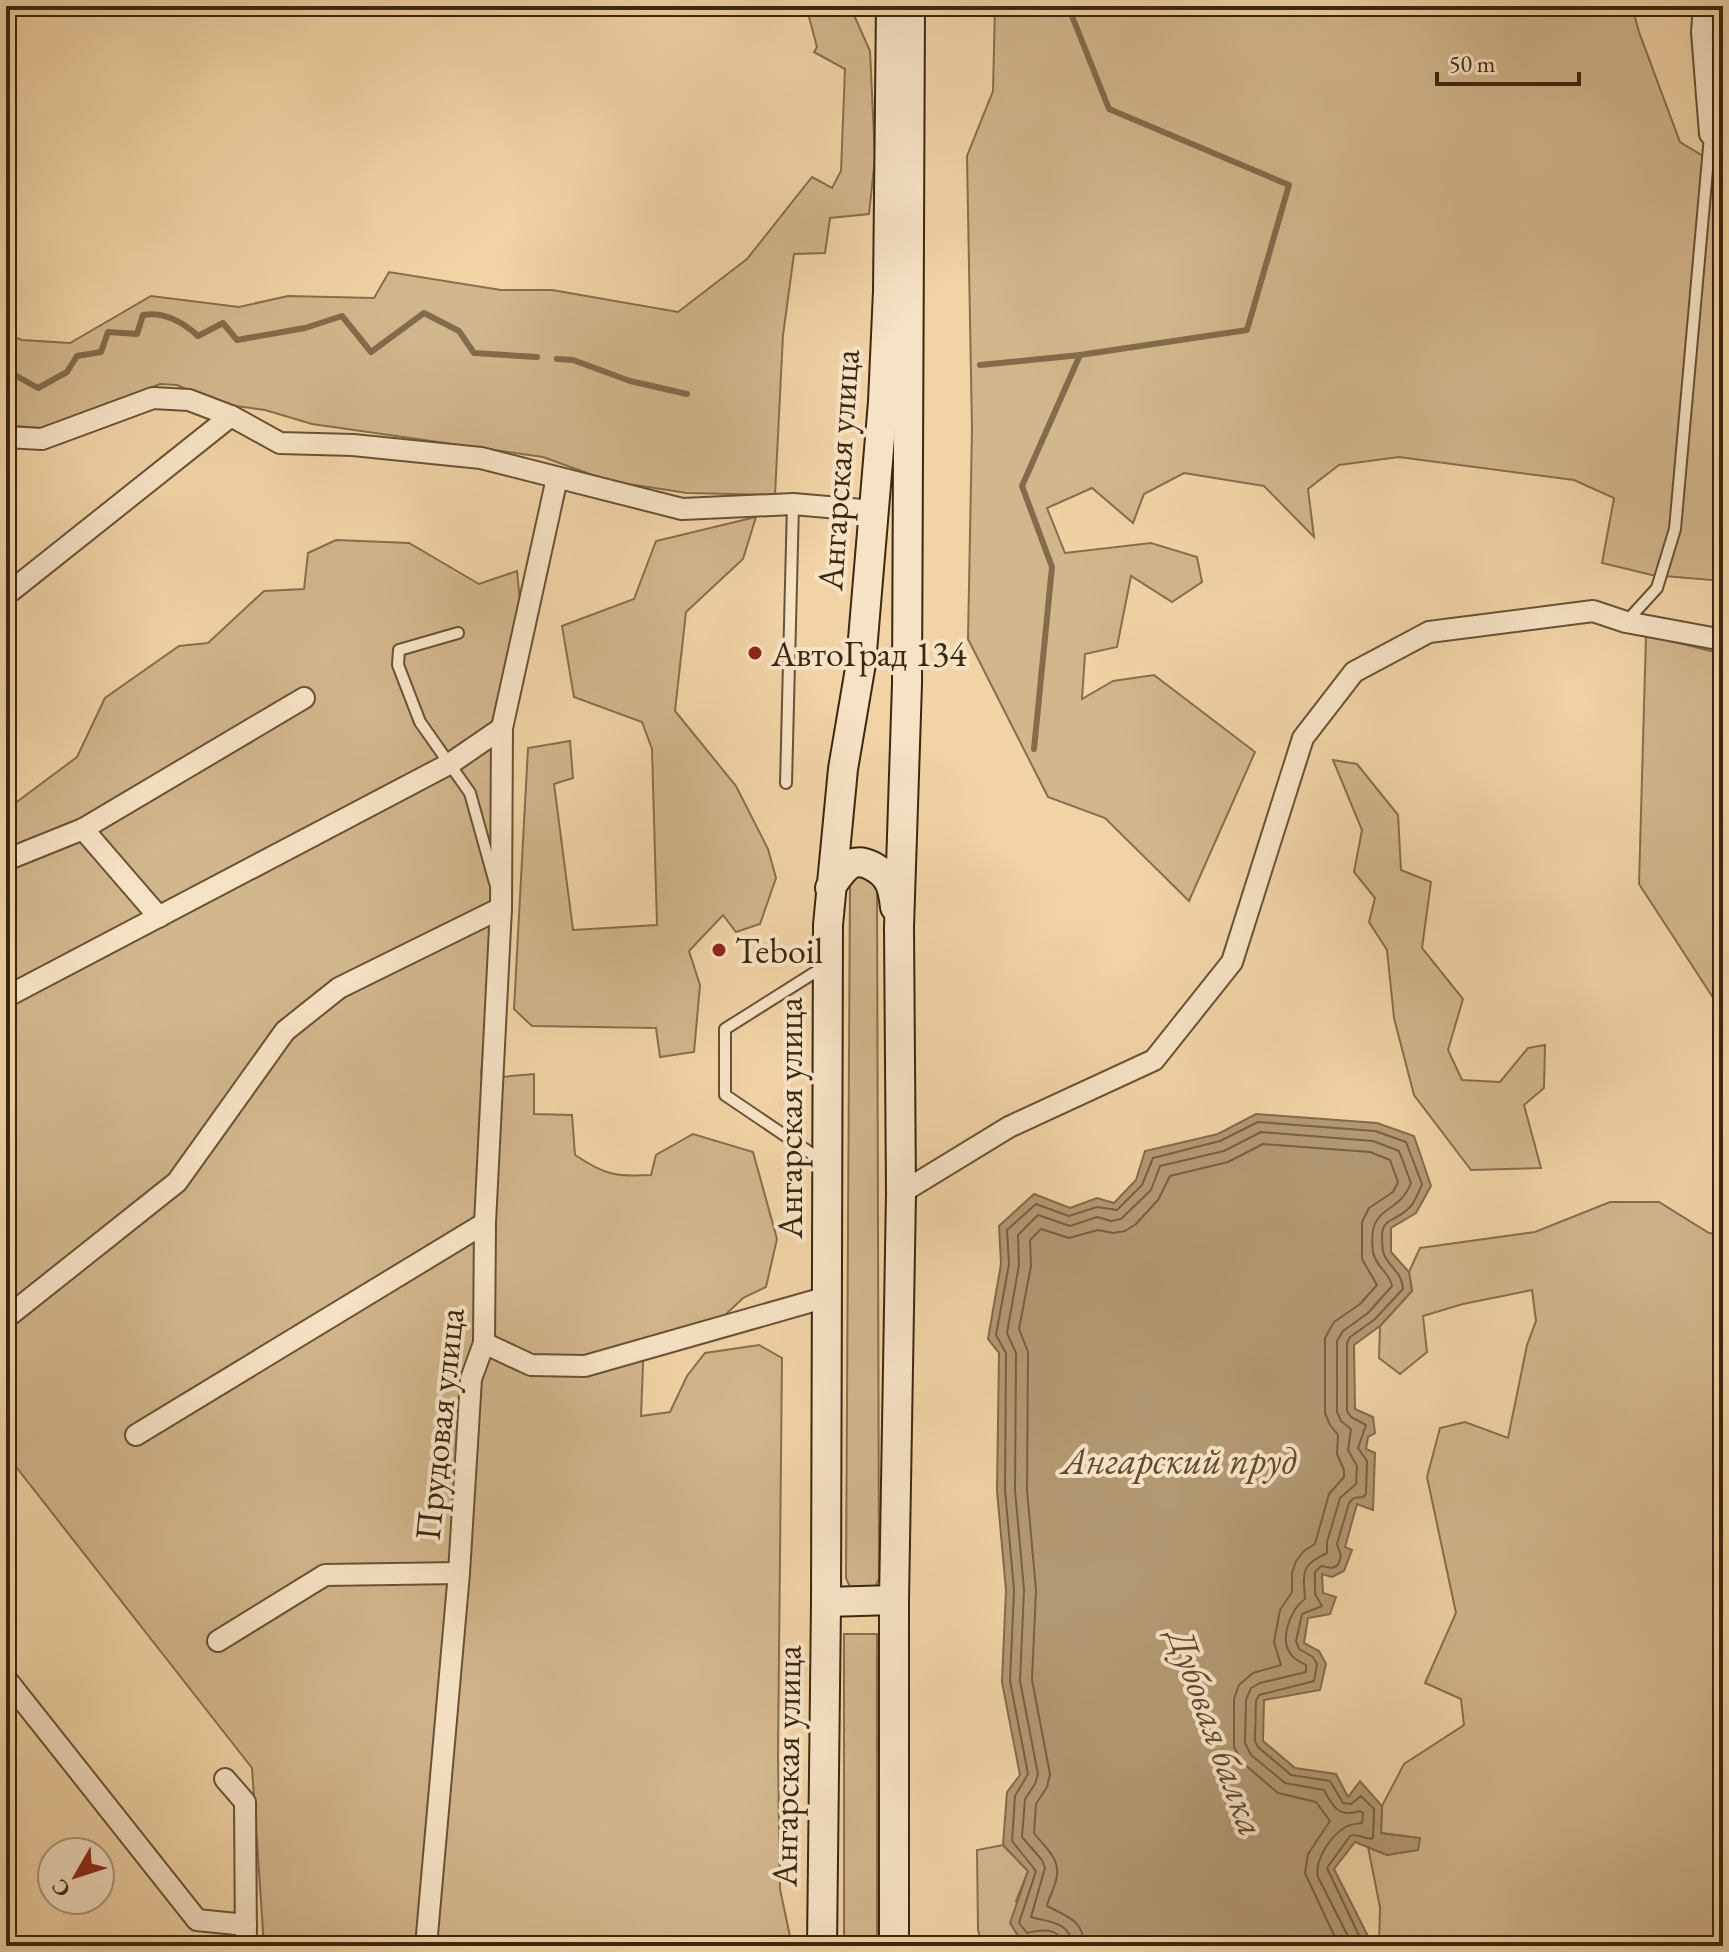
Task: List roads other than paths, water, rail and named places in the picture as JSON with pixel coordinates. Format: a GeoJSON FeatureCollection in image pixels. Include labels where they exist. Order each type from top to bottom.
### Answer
{"type":"FeatureCollection","features":[{"type":"Feature","properties":{"kind":"main road","name":"Ангарская улица"},"geometry":{"type":"LineString","coordinates":[[822,1946],[827,965],[830,888],[843,769],[861,663],[883,402],[888,291],[891,6]]}},
{"type":"Feature","properties":{"kind":"main road","name":"Ангарская улица"},"geometry":{"type":"LineString","coordinates":[[894,1946],[894,1600],[901,1193],[899,927],[907,684],[910,6]]}},
{"type":"Feature","properties":{"kind":"main road"},"geometry":{"type":"LineString","coordinates":[[830,888],[842,870],[852,863],[870,865],[884,874],[890,883],[899,927]]}},
{"type":"Feature","properties":{"kind":"main road"},"geometry":{"type":"LineString","coordinates":[[826,1602],[894,1600]]}},
{"type":"Feature","properties":{"kind":"main road"},"geometry":{"type":"LineString","coordinates":[[894,1885],[908,1946]]}},
{"type":"Feature","properties":{"kind":"main road"},"geometry":{"type":"LineString","coordinates":[[808,1946],[822,1887]]}},
{"type":"Feature","properties":{"kind":"street"},"geometry":{"type":"LineString","coordinates":[[1704,6],[1702,32],[1716,140]]}},
{"type":"Feature","properties":{"kind":"street"},"geometry":{"type":"LineString","coordinates":[[6,437],[42,439],[153,398],[189,400],[231,416],[280,443],[353,445],[481,458],[682,509],[793,504],[874,511]]}},
{"type":"Feature","properties":{"kind":"street"},"geometry":{"type":"LineString","coordinates":[[6,595],[231,416]]}},
{"type":"Feature","properties":{"kind":"street","name":"Прудовая улица"},"geometry":{"type":"LineString","coordinates":[[426,1946],[459,1573],[471,1379],[484,1343],[485,1223],[501,908],[502,728],[557,478]]}},
{"type":"Feature","properties":{"kind":"street"},"geometry":{"type":"LineString","coordinates":[[901,1193],[1009,1127],[1154,1060],[1232,962],[1303,738],[1354,672],[1429,632],[1593,611],[1626,622],[1723,640]]}},
{"type":"Feature","properties":{"kind":"street"},"geometry":{"type":"LineString","coordinates":[[6,860],[83,829],[304,698]]}},
{"type":"Feature","properties":{"kind":"street"},"geometry":{"type":"LineString","coordinates":[[6,997],[451,763],[502,728]]}},
{"type":"Feature","properties":{"kind":"street"},"geometry":{"type":"LineString","coordinates":[[83,829],[159,917]]}},
{"type":"Feature","properties":{"kind":"street"},"geometry":{"type":"LineString","coordinates":[[6,1318],[177,1182],[285,1031],[339,988],[501,908]]}},
{"type":"Feature","properties":{"kind":"street"},"geometry":{"type":"LineString","coordinates":[[136,1435],[485,1223]]}},
{"type":"Feature","properties":{"kind":"street"},"geometry":{"type":"LineString","coordinates":[[484,1343],[531,1365],[585,1366],[827,1297]]}},
{"type":"Feature","properties":{"kind":"street"},"geometry":{"type":"LineString","coordinates":[[218,1641],[325,1575],[459,1573]]}},
{"type":"Feature","properties":{"kind":"street"},"geometry":{"type":"LineString","coordinates":[[6,1679],[197,1920],[246,1925]]}},
{"type":"Feature","properties":{"kind":"street"},"geometry":{"type":"LineString","coordinates":[[225,1779],[245,1802],[246,1946]]}},
{"type":"Feature","properties":{"kind":"lane"},"geometry":{"type":"LineString","coordinates":[[1626,622],[1657,588],[1675,529],[1716,140]]}},
{"type":"Feature","properties":{"kind":"lane"},"geometry":{"type":"LineString","coordinates":[[786,783],[793,504]]}},
{"type":"Feature","properties":{"kind":"lane"},"geometry":{"type":"LineString","coordinates":[[458,633],[399,650],[398,665],[420,722],[470,793],[501,908]]}},
{"type":"Feature","properties":{"kind":"lane"},"geometry":{"type":"LineString","coordinates":[[827,965],[725,1029],[725,1095],[828,1165]]}},
{"type":"Feature","properties":{"kind":"water","name":"Ангарский пруд"},"geometry":{"type":"Polygon","coordinates":[[[1256,1114],[1377,1123],[1414,1136],[1431,1186],[1416,1213],[1391,1228],[1391,1252],[1409,1272],[1412,1291],[1380,1326],[1354,1345],[1355,1409],[1373,1417],[1375,1433],[1368,1437],[1366,1449],[1375,1453],[1373,1510],[1357,1504],[1345,1547],[1352,1550],[1344,1571],[1332,1577],[1322,1574],[1323,1593],[1336,1597],[1330,1614],[1308,1618],[1304,1643],[1319,1651],[1326,1664],[1320,1690],[1264,1700],[1263,1741],[1295,1768],[1336,1774],[1348,1797],[1360,1781],[1382,1806],[1381,1833],[1420,1838],[1418,1850],[1387,1855],[1355,1842],[1334,1869],[1373,1946],[1054,1946],[1054,1942],[1041,1937],[1024,1945],[1010,1923],[1028,1871],[1003,1845],[1007,1792],[1020,1775],[1002,1682],[1006,1590],[997,1491],[999,1353],[988,1339],[1001,1264],[999,1226],[1034,1194],[1070,1208],[1097,1198],[1114,1203],[1136,1180],[1145,1151],[1218,1134],[1256,1114]]]}},
{"type":"Feature","properties":{"kind":"waterway","name":"Дубовая балка"},"geometry":{"type":"LineString","coordinates":[[1034,749],[1052,567],[1022,486],[1080,355],[1247,330],[1289,185],[1109,109],[1068,6]]}},
{"type":"Feature","properties":{"kind":"waterway"},"geometry":{"type":"LineString","coordinates":[[6,370],[38,388],[67,372],[77,356],[101,352],[108,332],[137,334],[143,315],[150,314],[172,319],[198,336],[223,323],[237,340],[305,328],[342,316],[371,352],[424,313],[459,331],[474,353],[537,357]]}},
{"type":"Feature","properties":{"kind":"waterway"},"geometry":{"type":"LineString","coordinates":[[980,365],[1080,355]]}},
{"type":"Feature","properties":{"kind":"waterway"},"geometry":{"type":"LineString","coordinates":[[557,359],[573,360],[630,381],[687,394]]}},
{"type":"Feature","properties":{"kind":"place","name":"АвтоГрад 134"},"geometry":{"type":"Point","coordinates":[755,653]}},
{"type":"Feature","properties":{"kind":"place","name":"Teboil"},"geometry":{"type":"Point","coordinates":[719,950]}}]}
